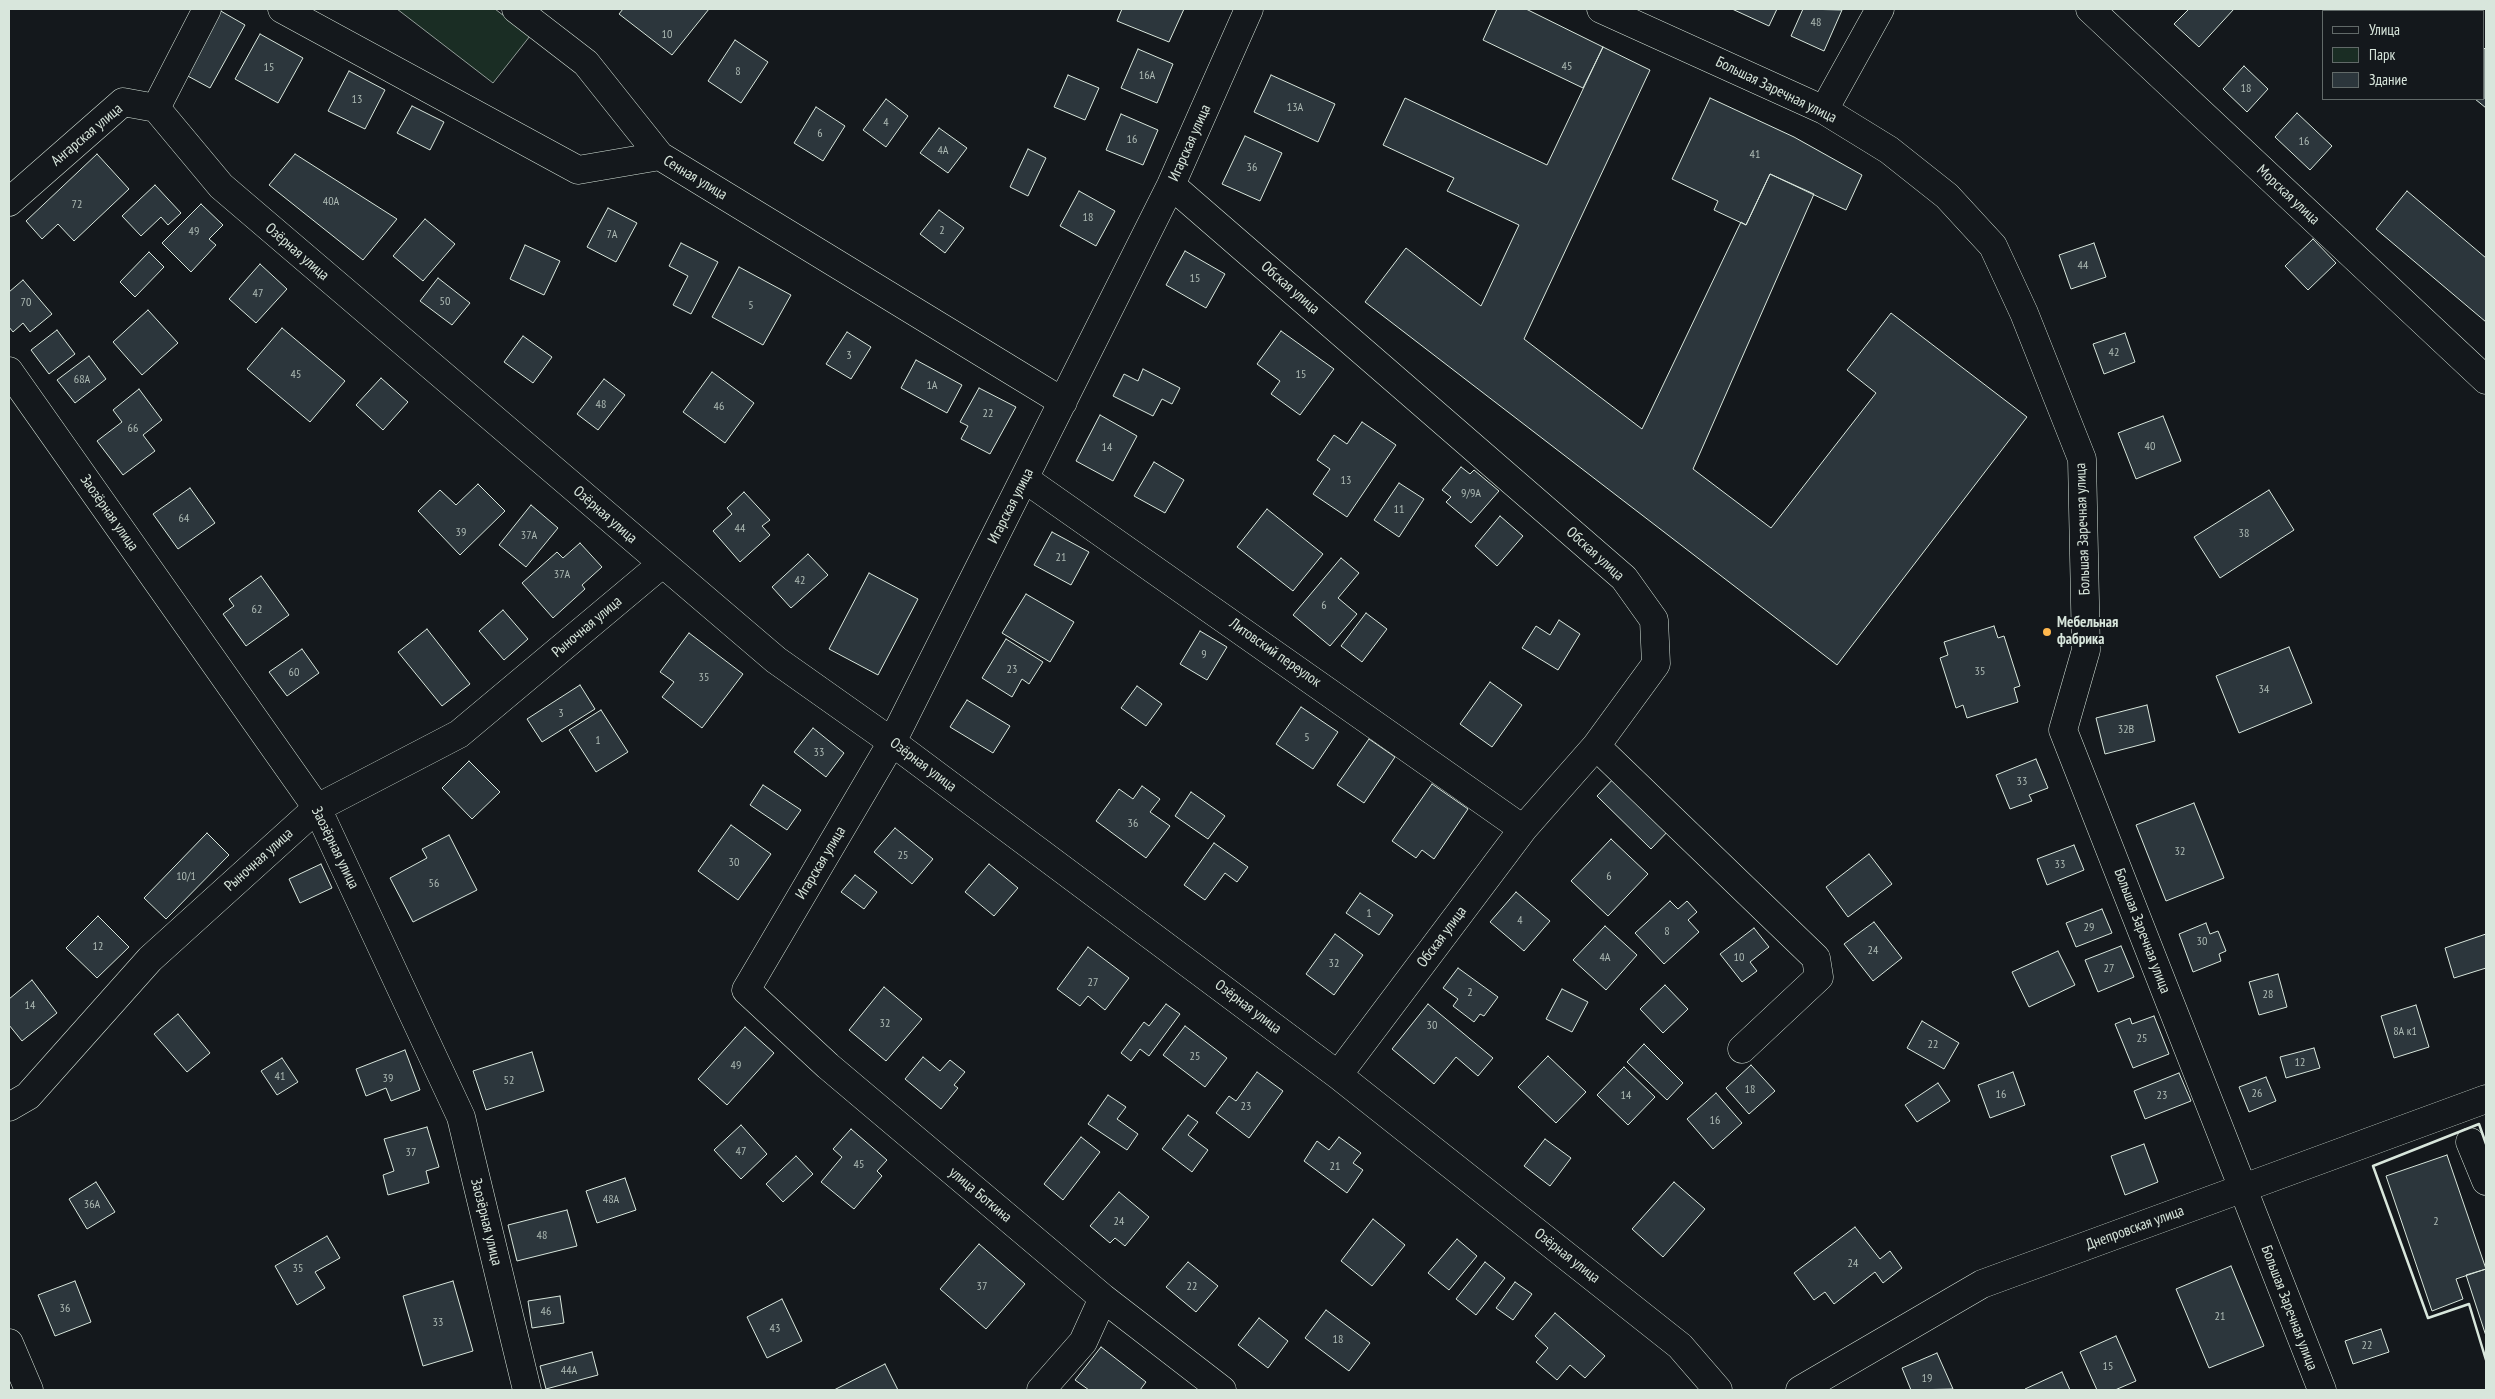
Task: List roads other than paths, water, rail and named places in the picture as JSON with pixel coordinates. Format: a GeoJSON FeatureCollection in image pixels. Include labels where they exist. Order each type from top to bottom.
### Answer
{"type":"FeatureCollection","features":[{"type":"Feature","properties":{"kind":"street"},"geometry":{"type":"LineString","coordinates":[[156,108],[207,9]]}},
{"type":"Feature","properties":{"kind":"street","name":"Сенная улица"},"geometry":{"type":"LineString","coordinates":[[282,9],[319,18],[578,170],[660,156],[1063,402]]}},
{"type":"Feature","properties":{"kind":"street"},"geometry":{"type":"LineString","coordinates":[[516,9],[586,63],[660,156]]}},
{"type":"Feature","properties":{"kind":"street","name":"Игарская улица"},"geometry":{"type":"LineString","coordinates":[[746,990],[892,742],[1171,185],[1249,9]]}},
{"type":"Feature","properties":{"kind":"street","name":"Большая Заречная улица"},"geometry":{"type":"LineString","coordinates":[[1601,9],[1824,110],[1889,150],[1947,196],[1993,246],[2024,313],[2082,459],[2086,650],[2063,730],[2322,1390]]}},
{"type":"Feature","properties":{"kind":"street"},"geometry":{"type":"LineString","coordinates":[[1824,110],[1880,9]]}},
{"type":"Feature","properties":{"kind":"street","name":"Морская улица"},"geometry":{"type":"LineString","coordinates":[[2090,9],[2486,380]]}},
{"type":"Feature","properties":{"kind":"street","name":"Ангарская улица"},"geometry":{"type":"LineString","coordinates":[[9,202],[123,102],[156,108]]}},
{"type":"Feature","properties":{"kind":"street","name":"Озёрная улица"},"geometry":{"type":"LineString","coordinates":[[156,108],[221,186],[776,660],[892,742],[1338,1074],[1680,1346],[1718,1390]]}},
{"type":"Feature","properties":{"kind":"street","name":"Обская улица"},"geometry":{"type":"LineString","coordinates":[[1171,185],[1624,578],[1654,620],[1656,664],[1596,746],[1523,829],[1338,1074]]}},
{"type":"Feature","properties":{"kind":"street","name":"Заозёрная улица"},"geometry":{"type":"LineString","coordinates":[[9,371],[317,808],[461,1117],[527,1390]]}},
{"type":"Feature","properties":{"kind":"street","name":"Литовский переулок"},"geometry":{"type":"LineString","coordinates":[[1025,479],[1523,829]]}},
{"type":"Feature","properties":{"kind":"street","name":"Рыночная улица"},"geometry":{"type":"LineString","coordinates":[[9,1107],[28,1096],[150,959],[317,808],[458,734],[662,564]]}},
{"type":"Feature","properties":{"kind":"street"},"geometry":{"type":"LineString","coordinates":[[1596,746],[1816,958],[1820,977],[1742,1049]]}},
{"type":"Feature","properties":{"kind":"street","name":"улица Боткина"},"geometry":{"type":"LineString","coordinates":[[746,990],[828,1066],[1103,1298],[1222,1390]]}},
{"type":"Feature","properties":{"kind":"street","name":"Днепровская улица"},"geometry":{"type":"LineString","coordinates":[[1800,1390],[1982,1284],[2486,1099]]}},
{"type":"Feature","properties":{"kind":"street"},"geometry":{"type":"LineString","coordinates":[[2470,1142],[2486,1181]]}},
{"type":"Feature","properties":{"kind":"street"},"geometry":{"type":"LineString","coordinates":[[1041,1390],[1083,1342],[1103,1298]]}},
{"type":"Feature","properties":{"kind":"street"},"geometry":{"type":"LineString","coordinates":[[9,1343],[29,1390]]}},
{"type":"Feature","properties":{"kind":"place","name":"Мебельная фабрика"},"geometry":{"type":"Point","coordinates":[2047,632]}}]}
